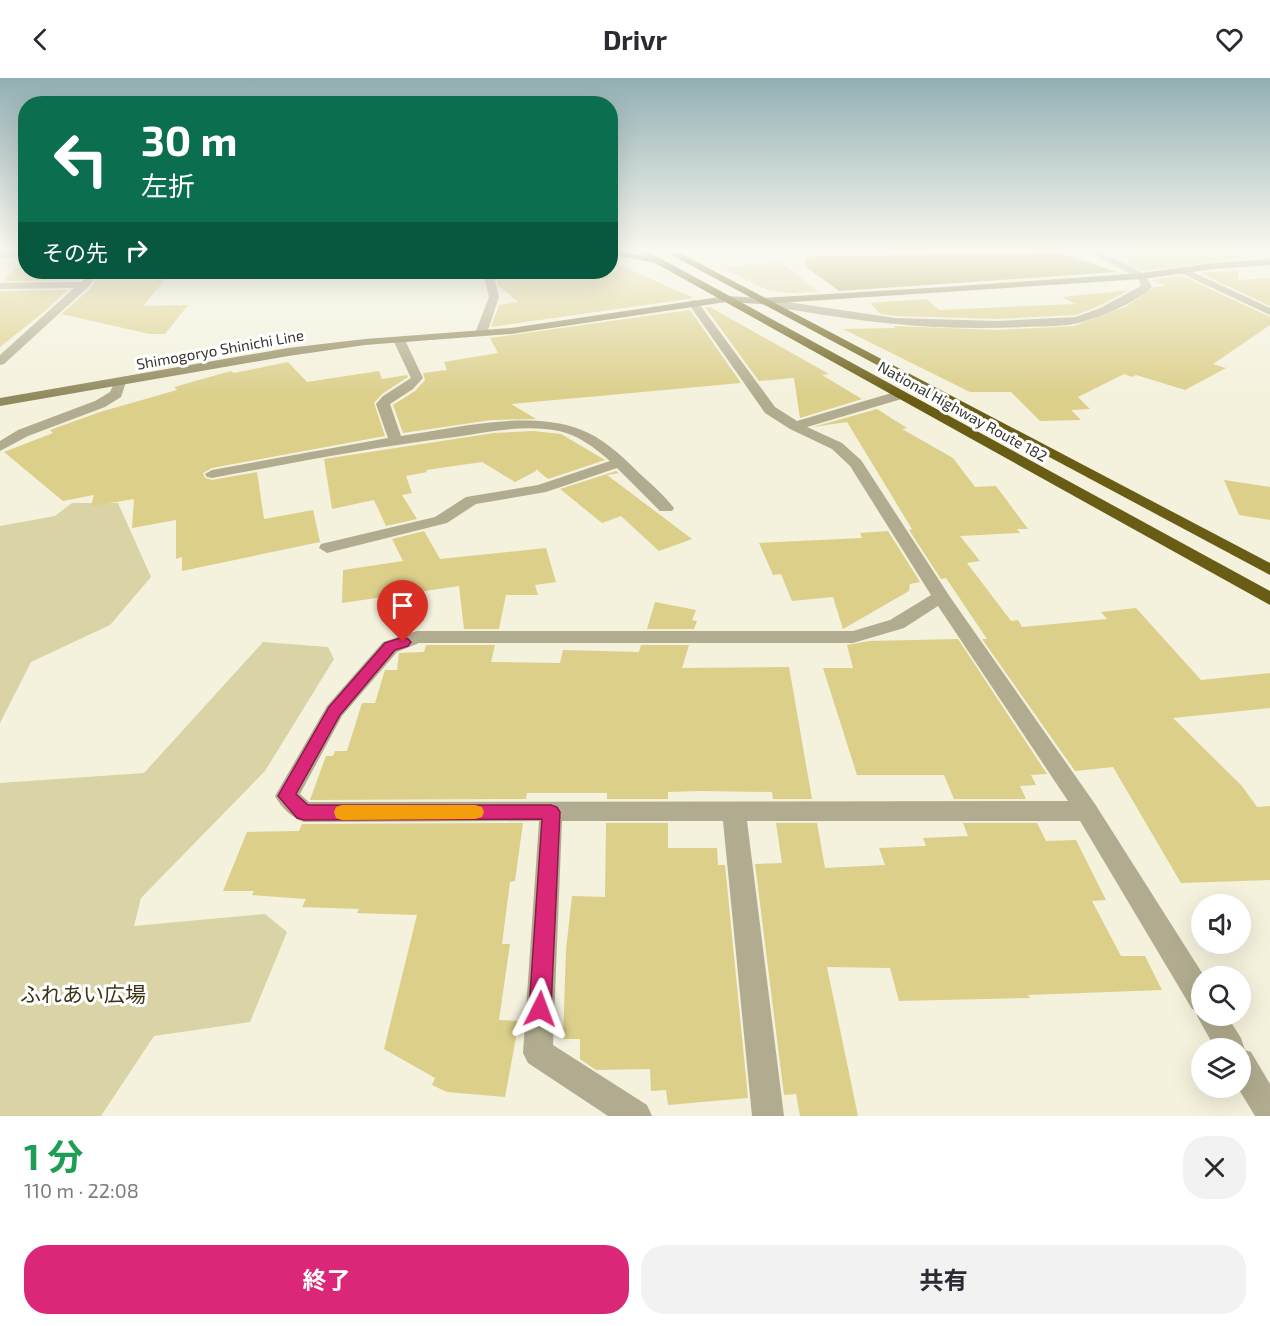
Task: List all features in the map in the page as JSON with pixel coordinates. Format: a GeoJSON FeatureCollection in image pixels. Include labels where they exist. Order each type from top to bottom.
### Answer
{"type":"FeatureCollection","features":[{"type":"Feature","properties":{"kind":"highway","name":"National Highway Route 182"},"geometry":{"type":"LineString","coordinates":[[727,299],[1270,598]]}},
{"type":"Feature","properties":{"kind":"highway","name":"National Highway Route 182"},"geometry":{"type":"LineString","coordinates":[[758,299],[1270,570]]}},
{"type":"Feature","properties":{"kind":"main road","name":"Shimogoryo Shinichi Line"},"geometry":{"type":"LineString","coordinates":[[0,402],[288,351],[511,331],[722,299]]}},
{"type":"Feature","properties":{"kind":"main road","name":"Shimogoryo Shinichi Line"},"geometry":{"type":"LineString","coordinates":[[734,299],[785,299]]}},
{"type":"Feature","properties":{"kind":"street"},"geometry":{"type":"LineString","coordinates":[[0,361],[68,299]]}},
{"type":"Feature","properties":{"kind":"street"},"geometry":{"type":"LineString","coordinates":[[481,333],[493,299]]}},
{"type":"Feature","properties":{"kind":"street"},"geometry":{"type":"LineString","coordinates":[[761,301],[815,312],[950,324],[1008,325],[1076,320],[1099,312],[1123,299]]}},
{"type":"Feature","properties":{"kind":"street"},"geometry":{"type":"LineString","coordinates":[[1244,299],[1270,312]]}},
{"type":"Feature","properties":{"kind":"street"},"geometry":{"type":"LineString","coordinates":[[693,303],[770,410],[795,426],[837,446],[855,463],[943,600],[1087,811],[1191,981]]}},
{"type":"Feature","properties":{"kind":"street"},"geometry":{"type":"LineString","coordinates":[[396,440],[383,404],[390,395],[411,388],[417,378],[399,340]]}},
{"type":"Feature","properties":{"kind":"street"},"geometry":{"type":"LineString","coordinates":[[0,447],[23,433],[100,404],[116,394],[120,382]]}},
{"type":"Feature","properties":{"kind":"street"},"geometry":{"type":"LineString","coordinates":[[795,426],[900,395]]}},
{"type":"Feature","properties":{"kind":"street"},"geometry":{"type":"LineString","coordinates":[[212,474],[396,440],[502,427],[551,426],[576,432],[600,445],[666,508]]}},
{"type":"Feature","properties":{"kind":"street"},"geometry":{"type":"LineString","coordinates":[[327,548],[441,520],[471,500],[541,489],[618,463]]}},
{"type":"Feature","properties":{"kind":"street"},"geometry":{"type":"LineString","coordinates":[[943,600],[932,601],[897,624],[854,637],[417,638],[390,647],[334,711],[287,796],[304,813],[1087,811]]}},
{"type":"Feature","properties":{"kind":"street"},"geometry":{"type":"LineString","coordinates":[[551,812],[538,1053],[636,1116]]}},
{"type":"Feature","properties":{"kind":"street"},"geometry":{"type":"LineString","coordinates":[[734,812],[768,1116]]}},
{"type":"Feature","properties":{"kind":"street"},"geometry":{"type":"LineString","coordinates":[[1251,1082],[1270,1112]]}},
{"type":"Feature","properties":{"kind":"green space"},"geometry":{"type":"Polygon","coordinates":[[[72,503],[118,503],[151,577],[110,625],[31,662],[0,723],[0,526],[55,516],[72,503]]]}},
{"type":"Feature","properties":{"kind":"green space","name":"ふれあい広場"},"geometry":{"type":"Polygon","coordinates":[[[263,642],[328,647],[334,659],[265,771],[141,898],[134,926],[265,914],[287,932],[250,1022],[154,1036],[101,1116],[0,1116],[0,783],[144,773],[263,642]]]}},
{"type":"Feature","properties":{"kind":"building"},"geometry":{"type":"Polygon","coordinates":[[[0,299],[58,299],[45,311],[0,347],[0,299]]]}},
{"type":"Feature","properties":{"kind":"building"},"geometry":{"type":"Polygon","coordinates":[[[78,299],[149,299],[143,306],[188,305],[165,334],[150,334],[61,314],[78,299]]]}},
{"type":"Feature","properties":{"kind":"building"},"geometry":{"type":"Polygon","coordinates":[[[515,299],[684,299],[491,327],[499,305],[518,302],[515,299]]]}},
{"type":"Feature","properties":{"kind":"building"},"geometry":{"type":"Polygon","coordinates":[[[927,299],[939,310],[1075,304],[1067,299],[1111,299],[1076,315],[997,319],[895,316],[881,314],[870,303],[927,299]]]}},
{"type":"Feature","properties":{"kind":"building"},"geometry":{"type":"Polygon","coordinates":[[[1136,299],[1232,299],[1270,317],[1270,325],[1213,364],[1226,368],[1185,390],[1136,375],[1132,377],[1124,374],[1078,397],[1090,409],[1071,410],[1081,420],[1040,421],[1011,392],[970,392],[843,329],[895,328],[894,326],[996,330],[1074,326],[1127,306],[1136,299]]]}},
{"type":"Feature","properties":{"kind":"building"},"geometry":{"type":"Polygon","coordinates":[[[1256,299],[1270,299],[1270,306],[1256,299]]]}},
{"type":"Feature","properties":{"kind":"building"},"geometry":{"type":"Polygon","coordinates":[[[705,307],[710,307],[829,374],[822,375],[862,399],[800,418],[794,378],[759,381],[705,307]]]}},
{"type":"Feature","properties":{"kind":"building"},"geometry":{"type":"Polygon","coordinates":[[[690,310],[741,383],[511,404],[536,419],[491,420],[403,433],[393,405],[415,391],[425,380],[423,373],[447,370],[444,362],[498,353],[490,338],[690,310]]]}},
{"type":"Feature","properties":{"kind":"building"},"geometry":{"type":"Polygon","coordinates":[[[288,362],[307,382],[379,371],[382,379],[407,375],[408,377],[382,394],[374,403],[385,436],[212,468],[203,473],[205,478],[212,480],[257,472],[264,519],[313,510],[320,542],[182,571],[182,557],[176,559],[176,520],[132,528],[134,499],[91,506],[94,495],[63,501],[4,452],[53,433],[50,430],[100,412],[177,390],[174,387],[231,371],[234,373],[288,362]]]}},
{"type":"Feature","properties":{"kind":"building"},"geometry":{"type":"Polygon","coordinates":[[[877,409],[907,428],[902,429],[953,458],[975,487],[996,486],[1028,529],[1017,529],[1020,533],[960,536],[980,561],[967,563],[1011,621],[1018,620],[1022,627],[1107,619],[1101,612],[1136,608],[1201,680],[1270,673],[1270,708],[1173,718],[1242,786],[1257,807],[1270,806],[1270,880],[1181,883],[1113,767],[1075,771],[982,639],[987,639],[946,578],[941,579],[909,530],[912,529],[847,422],[813,427],[877,409]]]}},
{"type":"Feature","properties":{"kind":"building"},"geometry":{"type":"Polygon","coordinates":[[[533,431],[561,434],[605,460],[548,479],[536,469],[515,482],[482,462],[426,470],[427,472],[406,476],[412,493],[402,495],[417,519],[386,526],[374,500],[332,509],[324,459],[494,433],[533,431]]]}},
{"type":"Feature","properties":{"kind":"building"},"geometry":{"type":"Polygon","coordinates":[[[616,471],[619,473],[607,475],[692,539],[659,551],[621,516],[602,523],[560,489],[616,471]]]}},
{"type":"Feature","properties":{"kind":"building"},"geometry":{"type":"Polygon","coordinates":[[[1224,480],[1270,487],[1270,520],[1239,515],[1224,480]]]}},
{"type":"Feature","properties":{"kind":"building"},"geometry":{"type":"Polygon","coordinates":[[[424,531],[440,559],[546,548],[556,582],[535,585],[538,595],[506,595],[499,629],[464,629],[459,586],[342,603],[343,570],[403,561],[392,539],[424,531]]]}},
{"type":"Feature","properties":{"kind":"building"},"geometry":{"type":"Polygon","coordinates":[[[888,531],[920,582],[910,584],[909,591],[843,629],[833,597],[792,601],[781,574],[773,575],[759,543],[862,538],[860,533],[888,531]]]}},
{"type":"Feature","properties":{"kind":"building"},"geometry":{"type":"Polygon","coordinates":[[[655,602],[696,610],[692,620],[697,621],[694,629],[647,629],[655,602]]]}},
{"type":"Feature","properties":{"kind":"building"},"geometry":{"type":"Polygon","coordinates":[[[958,639],[1047,774],[1031,775],[1036,785],[1020,786],[1026,799],[954,799],[944,775],[857,775],[823,668],[853,668],[847,645],[869,641],[958,639]]]}},
{"type":"Feature","properties":{"kind":"building"},"geometry":{"type":"Polygon","coordinates":[[[426,645],[495,645],[491,662],[560,663],[563,650],[639,652],[641,645],[689,645],[682,668],[789,667],[812,799],[773,799],[772,792],[699,791],[668,792],[668,799],[607,799],[607,793],[527,793],[526,799],[310,800],[326,756],[333,756],[335,751],[347,751],[362,703],[375,703],[385,670],[397,670],[399,653],[424,652],[426,645]]]}},
{"type":"Feature","properties":{"kind":"building"},"geometry":{"type":"Polygon","coordinates":[[[523,823],[515,881],[510,882],[502,944],[510,944],[499,1020],[519,1021],[505,1097],[447,1092],[432,1085],[435,1078],[384,1049],[417,915],[357,913],[359,909],[302,907],[306,899],[252,895],[254,891],[223,891],[247,832],[299,831],[302,824],[523,823]]]}},
{"type":"Feature","properties":{"kind":"building"},"geometry":{"type":"Polygon","coordinates":[[[606,823],[668,823],[668,848],[717,848],[718,865],[725,865],[748,1098],[668,1105],[666,1090],[651,1091],[650,1069],[596,1070],[580,1059],[580,1039],[563,1039],[566,950],[572,896],[605,897],[606,823]]]}},
{"type":"Feature","properties":{"kind":"building"},"geometry":{"type":"Polygon","coordinates":[[[776,823],[817,823],[825,868],[885,865],[879,848],[926,846],[923,838],[968,836],[963,823],[1037,823],[1046,841],[1076,840],[1106,900],[1092,901],[1121,956],[1145,956],[1162,990],[1028,995],[1030,998],[899,1001],[890,968],[827,967],[858,1116],[800,1116],[796,1094],[784,1095],[755,864],[782,863],[776,823]]]}},
{"type":"Feature","properties":{"kind":"slow traffic"},"geometry":{"type":"LineString","coordinates":[[342,812],[475,812]]}},
{"type":"Feature","properties":{"kind":"route"},"geometry":{"type":"LineString","coordinates":[[403,642],[390,647],[334,711],[287,796],[304,813],[551,812],[540,1009]]}}]}
